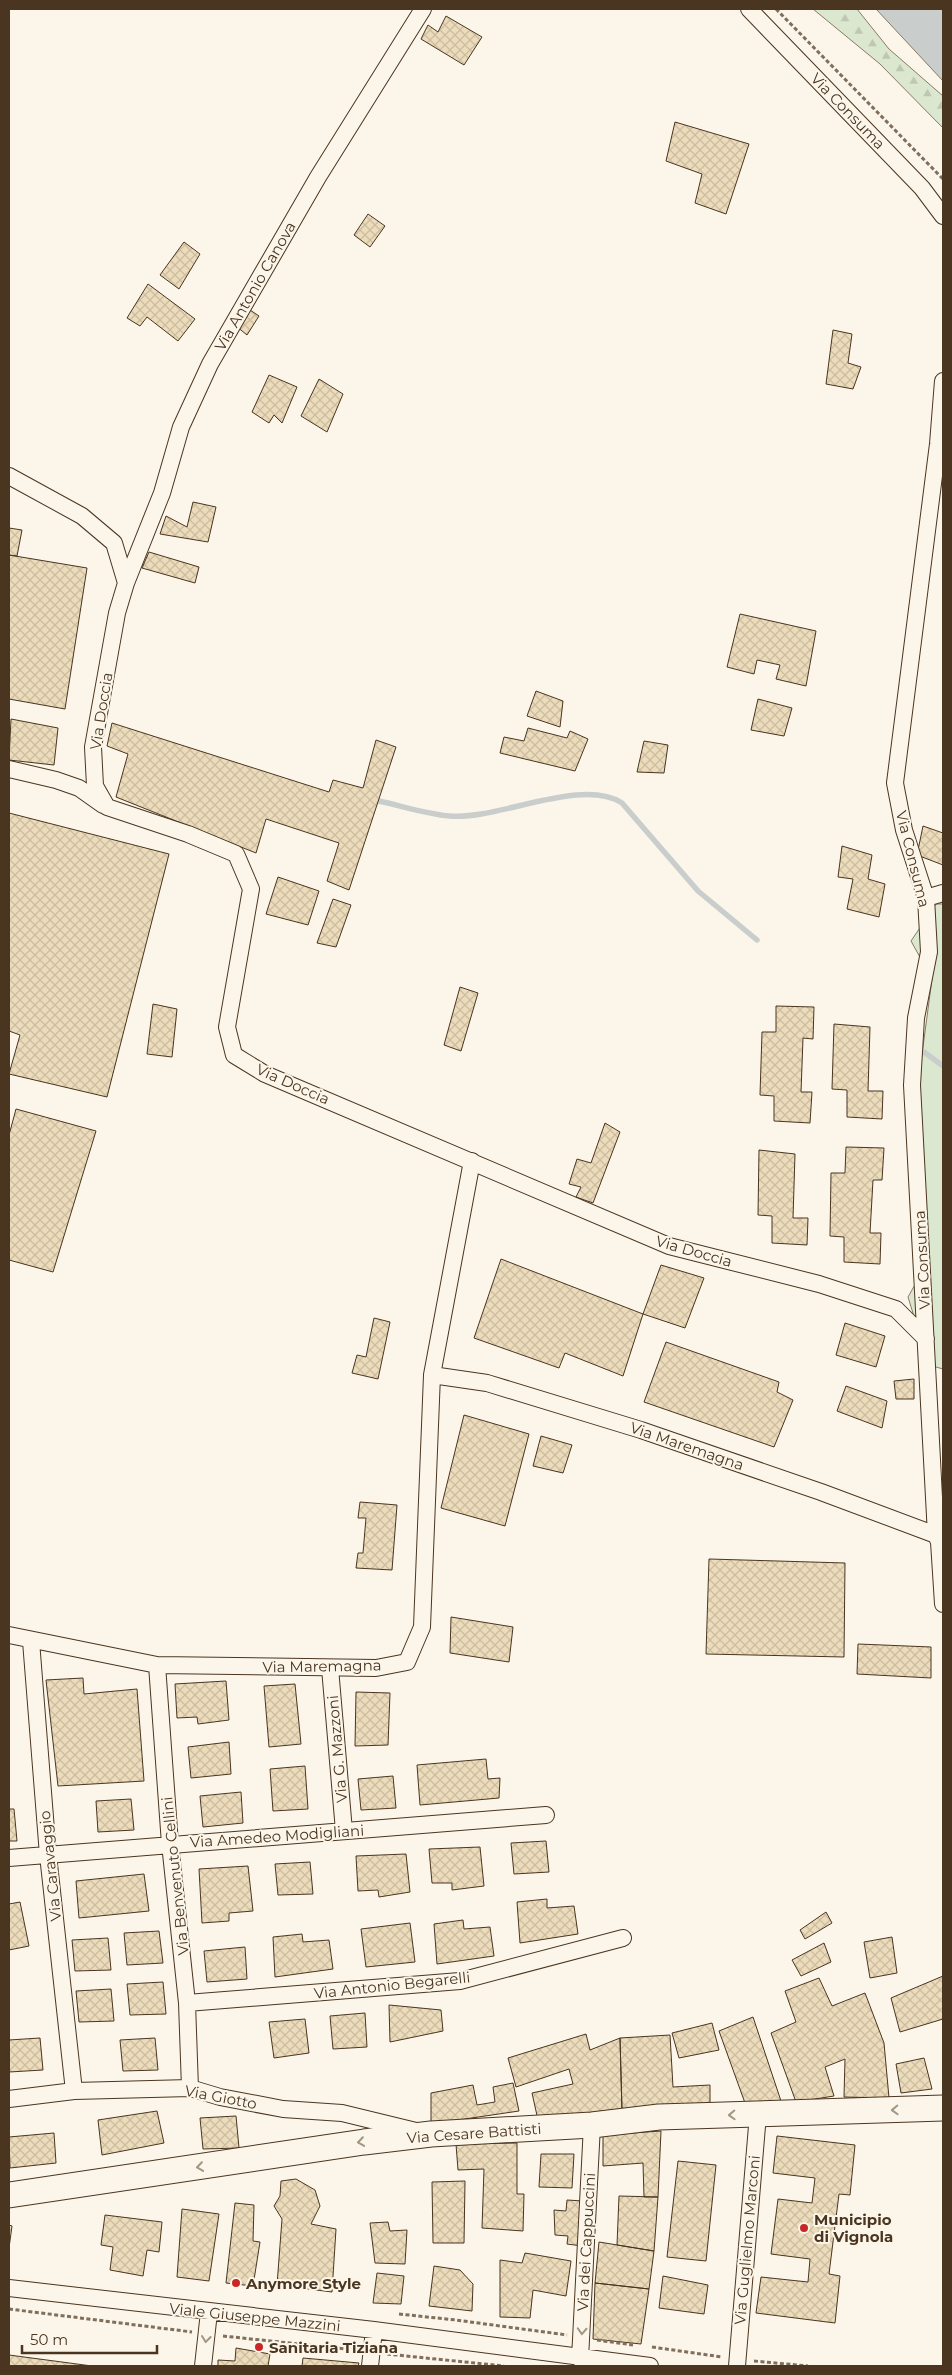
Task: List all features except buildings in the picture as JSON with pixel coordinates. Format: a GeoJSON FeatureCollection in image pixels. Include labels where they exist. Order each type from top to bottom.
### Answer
{"type":"FeatureCollection","features":[{"type":"Feature","properties":{"kind":"main road","name":"Via Cesare Battisti"},"geometry":{"type":"LineString","coordinates":[[9,2195],[364,2142],[430,2134],[592,2125],[659,2118],[943,2108]]}},
{"type":"Feature","properties":{"kind":"street","name":"Via Antonio Canova"},"geometry":{"type":"LineString","coordinates":[[126,583],[162,493],[181,427],[210,364],[318,177],[424,9]]}},
{"type":"Feature","properties":{"kind":"street","name":"Via Consuma"},"geometry":{"type":"LineString","coordinates":[[749,9],[922,188],[943,216]]}},
{"type":"Feature","properties":{"kind":"street","name":"Via Consuma"},"geometry":{"type":"LineString","coordinates":[[943,380],[936,454],[896,783],[904,830],[926,898],[929,952],[916,1018],[912,1085],[943,1604]]}},
{"type":"Feature","properties":{"kind":"street"},"geometry":{"type":"LineString","coordinates":[[9,476],[82,516],[114,542],[126,583]]}},
{"type":"Feature","properties":{"kind":"street","name":"Via Doccia"},"geometry":{"type":"LineString","coordinates":[[126,583],[116,613],[93,747],[95,786],[106,807],[188,834],[236,854],[251,889],[227,1026],[234,1055],[265,1074],[669,1246],[818,1284],[896,1309],[926,1339]]}},
{"type":"Feature","properties":{"kind":"street"},"geometry":{"type":"LineString","coordinates":[[9,769],[56,780],[79,788],[106,807]]}},
{"type":"Feature","properties":{"kind":"street"},"geometry":{"type":"LineString","coordinates":[[926,898],[943,893]]}},
{"type":"Feature","properties":{"kind":"street","name":"Via Maremagna"},"geometry":{"type":"LineString","coordinates":[[9,1635],[31,1641],[157,1665],[376,1668],[407,1662],[422,1627],[432,1375],[472,1161]]}},
{"type":"Feature","properties":{"kind":"street","name":"Via Maremagna"},"geometry":{"type":"LineString","coordinates":[[432,1375],[487,1383],[641,1430],[821,1492],[939,1540]]}},
{"type":"Feature","properties":{"kind":"street","name":"Via Caravaggio"},"geometry":{"type":"LineString","coordinates":[[31,1641],[48,1855],[74,2091]]}},
{"type":"Feature","properties":{"kind":"street","name":"Via Benvenuto Cellini"},"geometry":{"type":"LineString","coordinates":[[157,1665],[170,1844],[187,2003],[190,2088]]}},
{"type":"Feature","properties":{"kind":"street","name":"Via G. Mazzoni"},"geometry":{"type":"LineString","coordinates":[[330,1668],[344,1831]]}},
{"type":"Feature","properties":{"kind":"street","name":"Via Amedeo Modigliani"},"geometry":{"type":"LineString","coordinates":[[9,1858],[546,1815]]}},
{"type":"Feature","properties":{"kind":"street","name":"Via Antonio Begarelli"},"geometry":{"type":"LineString","coordinates":[[187,2003],[460,1981],[623,1938]]}},
{"type":"Feature","properties":{"kind":"street","name":"Via Giotto"},"geometry":{"type":"LineString","coordinates":[[9,2099],[74,2091],[190,2088],[220,2097],[283,2109],[342,2113],[430,2134]]}},
{"type":"Feature","properties":{"kind":"street","name":"Via Guglielmo Marconi"},"geometry":{"type":"LineString","coordinates":[[736,2366],[758,2114]]}},
{"type":"Feature","properties":{"kind":"street","name":"Via dei Cappuccini"},"geometry":{"type":"LineString","coordinates":[[589,2362],[592,2125]]}},
{"type":"Feature","properties":{"kind":"street","name":"Viale Giuseppe Mazzini"},"geometry":{"type":"LineString","coordinates":[[9,2288],[374,2330],[589,2362],[650,2366]]}},
{"type":"Feature","properties":{"kind":"street"},"geometry":{"type":"LineString","coordinates":[[202,2366],[209,2312]]}},
{"type":"Feature","properties":{"kind":"street"},"geometry":{"type":"LineString","coordinates":[[370,2359],[374,2330]]}},
{"type":"Feature","properties":{"kind":"path"},"geometry":{"type":"LineString","coordinates":[[776,9],[943,179]]}},
{"type":"Feature","properties":{"kind":"path"},"geometry":{"type":"LineString","coordinates":[[9,2309],[206,2334],[370,2359],[504,2366]]}},
{"type":"Feature","properties":{"kind":"green space"},"geometry":{"type":"Polygon","coordinates":[[[813,9],[857,9],[889,49],[943,96],[943,128],[880,64],[813,9]]]}},
{"type":"Feature","properties":{"kind":"green space"},"geometry":{"type":"Polygon","coordinates":[[[936,904],[943,904],[943,1369],[929,1365],[908,1297],[921,1274],[919,1077],[932,979],[911,941],[936,904]]]}},
{"type":"Feature","properties":{"kind":"shaded area"},"geometry":{"type":"Polygon","coordinates":[[[876,9],[943,9],[943,81],[876,9]]]}},
{"type":"Feature","properties":{"kind":"waterway"},"geometry":{"type":"LineString","coordinates":[[379,801],[441,815],[470,816],[562,797],[605,796],[622,803],[698,891],[757,940]]}},
{"type":"Feature","properties":{"kind":"waterway"},"geometry":{"type":"LineString","coordinates":[[924,1052],[943,1066]]}},
{"type":"Feature","properties":{"kind":"place","name":"Municipio di Vignola"},"geometry":{"type":"Point","coordinates":[804,2228]}},
{"type":"Feature","properties":{"kind":"place","name":"Anymore Style"},"geometry":{"type":"Point","coordinates":[236,2283]}},
{"type":"Feature","properties":{"kind":"place","name":"Sanitaria Tiziana"},"geometry":{"type":"Point","coordinates":[259,2347]}}]}
